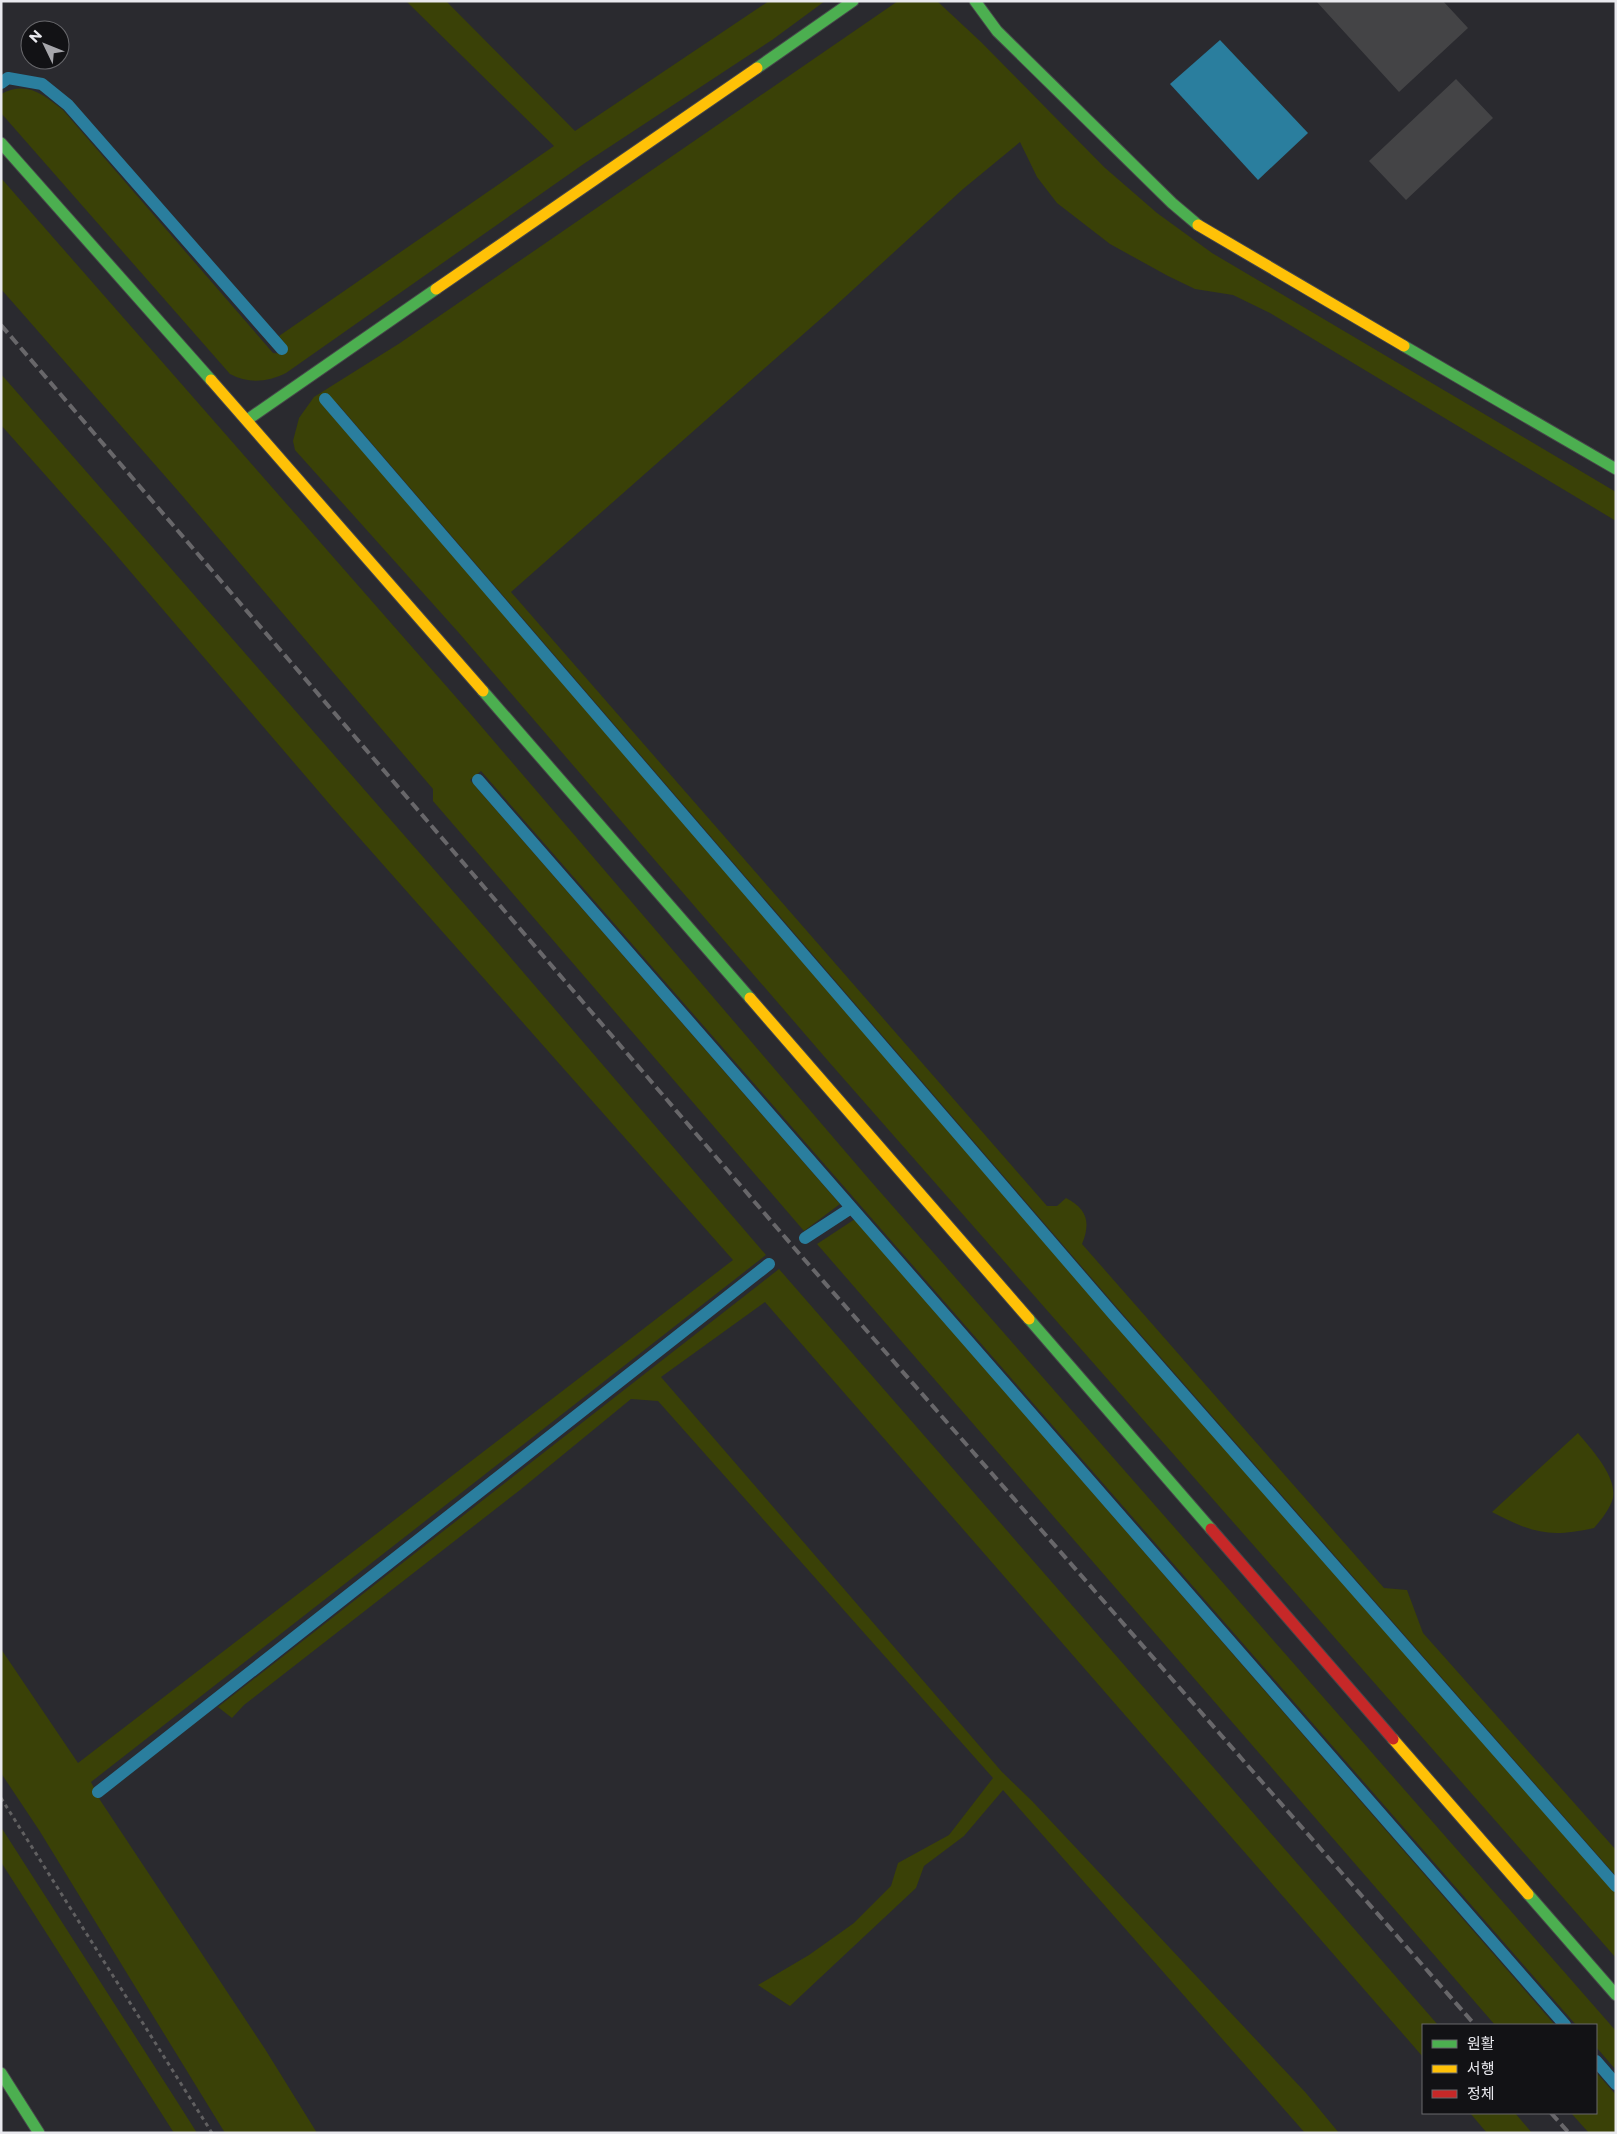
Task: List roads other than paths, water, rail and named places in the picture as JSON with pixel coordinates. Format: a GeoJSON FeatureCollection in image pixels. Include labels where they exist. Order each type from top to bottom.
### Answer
{"type":"FeatureCollection","features":[{"type":"Feature","properties":{"kind":"main road"},"geometry":{"type":"LineString","coordinates":[[247,420],[853,1]]}},
{"type":"Feature","properties":{"kind":"main road"},"geometry":{"type":"LineString","coordinates":[[974,1],[997,31],[1172,203],[1201,228],[1616,469]]}},
{"type":"Feature","properties":{"kind":"main road"},"geometry":{"type":"LineString","coordinates":[[1,143],[247,420],[1616,1995]]}},
{"type":"Feature","properties":{"kind":"main road"},"geometry":{"type":"LineString","coordinates":[[1,2073],[39,2133]]}},
{"type":"Feature","properties":{"kind":"water"},"geometry":{"type":"Polygon","coordinates":[[[1220,40],[1308,133],[1258,180],[1170,84],[1220,40]]]}},
{"type":"Feature","properties":{"kind":"waterway"},"geometry":{"type":"LineString","coordinates":[[1,83],[8,78],[42,84],[68,105],[282,349]]}},
{"type":"Feature","properties":{"kind":"waterway"},"geometry":{"type":"LineString","coordinates":[[325,399],[1114,1315],[1616,1886]]}},
{"type":"Feature","properties":{"kind":"waterway"},"geometry":{"type":"LineString","coordinates":[[478,780],[1564,2024]]}},
{"type":"Feature","properties":{"kind":"waterway"},"geometry":{"type":"LineString","coordinates":[[805,1238],[851,1208]]}},
{"type":"Feature","properties":{"kind":"waterway"},"geometry":{"type":"LineString","coordinates":[[98,1792],[769,1264]]}},
{"type":"Feature","properties":{"kind":"waterway"},"geometry":{"type":"LineString","coordinates":[[1597,2062],[1616,2084]]}},
{"type":"Feature","properties":{"kind":"railway"},"geometry":{"type":"LineString","coordinates":[[1,325],[796,1250],[1474,2024]]}},
{"type":"Feature","properties":{"kind":"railway"},"geometry":{"type":"LineString","coordinates":[[1552,2114],[1569,2133]]}}]}
